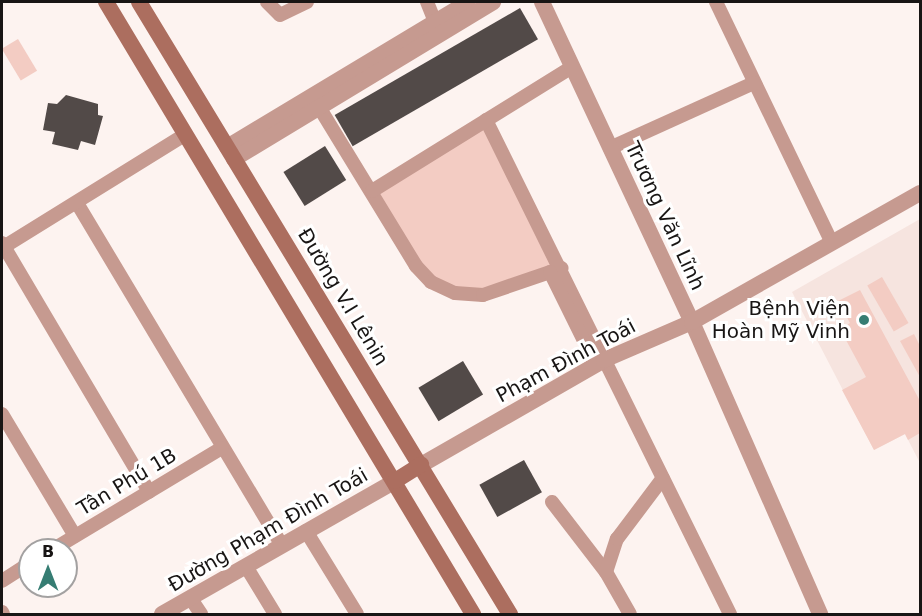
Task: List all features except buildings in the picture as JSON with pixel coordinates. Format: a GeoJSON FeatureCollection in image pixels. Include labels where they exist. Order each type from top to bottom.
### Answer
{"type":"FeatureCollection","features":[{"type":"Feature","properties":{"kind":"main road"},"geometry":{"type":"LineString","coordinates":[[106,2],[395,481],[473,615]]}},
{"type":"Feature","properties":{"kind":"main road","name":"Đường V.I Lênin"},"geometry":{"type":"LineString","coordinates":[[142,3],[510,615]]}},
{"type":"Feature","properties":{"kind":"main road"},"geometry":{"type":"LineString","coordinates":[[186,134],[211,119]]}},
{"type":"Feature","properties":{"kind":"main road"},"geometry":{"type":"LineString","coordinates":[[395,481],[421,465]]}},
{"type":"Feature","properties":{"kind":"street"},"geometry":{"type":"LineString","coordinates":[[267,2],[280,15],[307,2]]}},
{"type":"Feature","properties":{"kind":"street"},"geometry":{"type":"LineString","coordinates":[[427,2],[435,22]]}},
{"type":"Feature","properties":{"kind":"street"},"geometry":{"type":"LineString","coordinates":[[231,153],[468,2]]}},
{"type":"Feature","properties":{"kind":"street"},"geometry":{"type":"LineString","coordinates":[[231,153],[318,107],[492,2]]}},
{"type":"Feature","properties":{"kind":"street","name":"Trương Văn Lĩnh"},"geometry":{"type":"LineString","coordinates":[[542,2],[570,68],[692,322],[820,615]]}},
{"type":"Feature","properties":{"kind":"street"},"geometry":{"type":"LineString","coordinates":[[716,2],[831,241]]}},
{"type":"Feature","properties":{"kind":"street"},"geometry":{"type":"LineString","coordinates":[[372,191],[570,68]]}},
{"type":"Feature","properties":{"kind":"street"},"geometry":{"type":"LineString","coordinates":[[610,148],[754,83]]}},
{"type":"Feature","properties":{"kind":"street"},"geometry":{"type":"LineString","coordinates":[[318,107],[372,191],[416,266],[446,291],[483,295],[556,270]]}},
{"type":"Feature","properties":{"kind":"street"},"geometry":{"type":"LineString","coordinates":[[486,120],[600,362],[663,478],[730,615]]}},
{"type":"Feature","properties":{"kind":"street"},"geometry":{"type":"LineString","coordinates":[[149,492],[2,246],[77,203],[186,134]]}},
{"type":"Feature","properties":{"kind":"street","name":"Phạm Đình Toái"},"geometry":{"type":"LineString","coordinates":[[421,465],[600,362],[692,322],[831,241],[921,194]]}},
{"type":"Feature","properties":{"kind":"street"},"geometry":{"type":"LineString","coordinates":[[77,203],[282,545]]}},
{"type":"Feature","properties":{"kind":"street"},"geometry":{"type":"LineString","coordinates":[[2,414],[75,536]]}},
{"type":"Feature","properties":{"kind":"street","name":"Tân Phú 1B"},"geometry":{"type":"LineString","coordinates":[[72,538],[222,448]]}},
{"type":"Feature","properties":{"kind":"street"},"geometry":{"type":"LineString","coordinates":[[606,572],[617,539],[663,478]]}},
{"type":"Feature","properties":{"kind":"street","name":"Đường Phạm Đình Toái"},"geometry":{"type":"LineString","coordinates":[[162,615],[395,481]]}},
{"type":"Feature","properties":{"kind":"street"},"geometry":{"type":"LineString","coordinates":[[552,502],[606,572],[630,615]]}},
{"type":"Feature","properties":{"kind":"street"},"geometry":{"type":"LineString","coordinates":[[306,531],[357,615]]}},
{"type":"Feature","properties":{"kind":"street"},"geometry":{"type":"LineString","coordinates":[[246,568],[275,615]]}},
{"type":"Feature","properties":{"kind":"street"},"geometry":{"type":"LineString","coordinates":[[2,581],[18,571]]}},
{"type":"Feature","properties":{"kind":"street"},"geometry":{"type":"LineString","coordinates":[[191,599],[201,615]]}},
{"type":"Feature","properties":{"kind":"shaded area"},"geometry":{"type":"Polygon","coordinates":[[[18,39],[37,71],[21,81],[2,49],[18,39]]]}},
{"type":"Feature","properties":{"kind":"shaded area"},"geometry":{"type":"Polygon","coordinates":[[[486,120],[562,268],[499,291],[438,286],[372,191],[486,120]]]}},
{"type":"Feature","properties":{"kind":"shaded area","name":"Bệnh Viện Hoàn Mỹ Vinh"},"geometry":{"type":"Polygon","coordinates":[[[920,219],[920,463],[905,434],[874,450],[792,292],[920,219]]]}},
{"type":"Feature","properties":{"kind":"shaded area"},"geometry":{"type":"Polygon","coordinates":[[[882,277],[908,323],[894,331],[867,286],[882,277]]]}},
{"type":"Feature","properties":{"kind":"shaded area"},"geometry":{"type":"Polygon","coordinates":[[[860,290],[920,401],[920,433],[908,440],[905,434],[874,450],[842,390],[866,377],[840,329],[850,323],[838,301],[860,290]]]}},
{"type":"Feature","properties":{"kind":"shaded area"},"geometry":{"type":"Polygon","coordinates":[[[914,334],[920,346],[920,377],[900,341],[914,334]]]}},
{"type":"Feature","properties":{"kind":"place","name":"Bệnh Viện Hoàn Mỹ Vinh"},"geometry":{"type":"Point","coordinates":[864,320]}}]}
